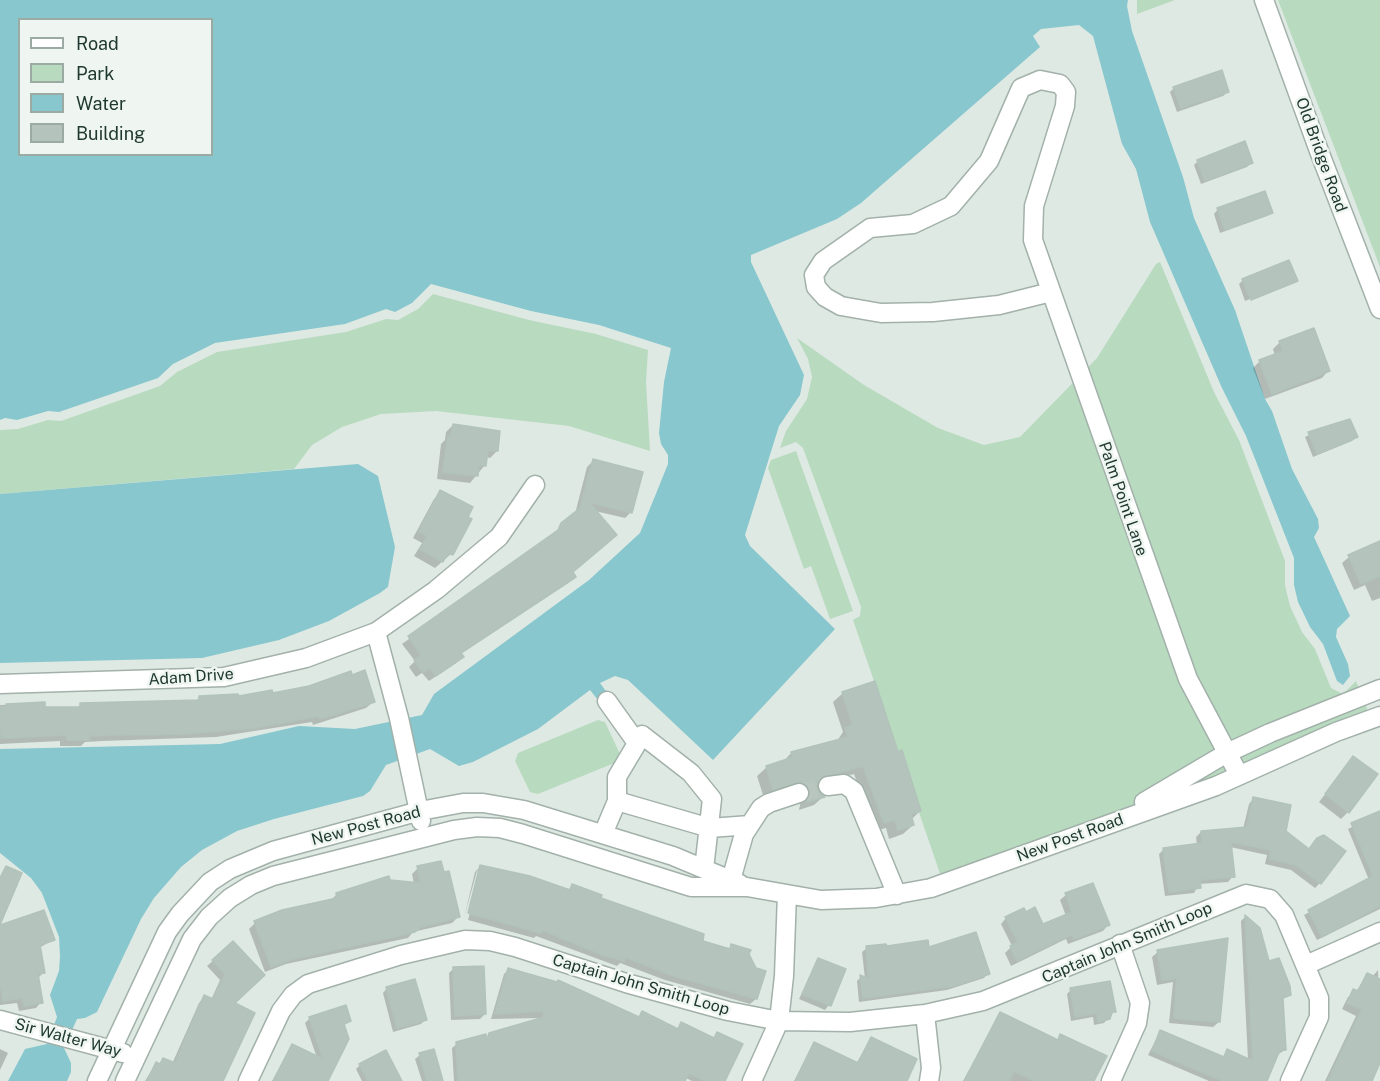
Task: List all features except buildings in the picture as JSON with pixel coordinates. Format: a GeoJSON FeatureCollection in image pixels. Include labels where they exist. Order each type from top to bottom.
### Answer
{"type":"FeatureCollection","features":[{"type":"Feature","properties":{"kind":"street","name":"Old Bridge Road"},"geometry":{"type":"LineString","coordinates":[[1264,0],[1319,152],[1380,309]]}},
{"type":"Feature","properties":{"kind":"street","name":"Palm Point Lane"},"geometry":{"type":"LineString","coordinates":[[1051,292],[999,305],[933,312],[880,313],[841,306],[825,297],[816,287],[814,274],[823,261],[870,228],[913,224],[951,206],[989,162],[1021,88],[1030,82],[1050,80],[1060,84],[1066,92],[1065,106],[1034,206],[1033,240],[1180,657],[1239,775]]}},
{"type":"Feature","properties":{"kind":"street","name":"Adam Drive"},"geometry":{"type":"LineString","coordinates":[[0,684],[224,677],[306,658],[375,632],[436,590],[484,552],[513,520],[536,484]]}},
{"type":"Feature","properties":{"kind":"street"},"geometry":{"type":"LineString","coordinates":[[375,632],[399,718],[424,837]]}},
{"type":"Feature","properties":{"kind":"street"},"geometry":{"type":"LineString","coordinates":[[1109,824],[1227,753],[1270,733],[1373,692],[1378,720]]}},
{"type":"Feature","properties":{"kind":"street"},"geometry":{"type":"LineString","coordinates":[[607,701],[637,743]]}},
{"type":"Feature","properties":{"kind":"street","name":"New Post Road"},"geometry":{"type":"LineString","coordinates":[[97,1081],[167,932],[194,897],[210,882],[230,869],[273,851],[420,811],[463,803],[504,805],[603,834],[739,883],[787,894],[821,900],[897,894],[931,888],[1109,824],[1239,775],[1335,732],[1378,720]]}},
{"type":"Feature","properties":{"kind":"street"},"geometry":{"type":"LineString","coordinates":[[603,834],[617,801],[617,777],[642,735],[691,773],[712,799],[704,869]]}},
{"type":"Feature","properties":{"kind":"street"},"geometry":{"type":"LineString","coordinates":[[828,786],[844,784],[854,791],[897,894]]}},
{"type":"Feature","properties":{"kind":"street"},"geometry":{"type":"LineString","coordinates":[[739,883],[744,834],[760,808],[799,793]]}},
{"type":"Feature","properties":{"kind":"street"},"geometry":{"type":"LineString","coordinates":[[617,801],[710,828],[750,825]]}},
{"type":"Feature","properties":{"kind":"street","name":"New Post Road"},"geometry":{"type":"LineString","coordinates":[[124,1081],[192,939],[208,916],[251,885],[273,876],[454,830],[500,828],[691,887],[739,883]]}},
{"type":"Feature","properties":{"kind":"street"},"geometry":{"type":"LineString","coordinates":[[752,1081],[779,1021],[784,976],[787,894]]}},
{"type":"Feature","properties":{"kind":"street","name":"Captain John Smith Loop"},"geometry":{"type":"LineString","coordinates":[[248,1081],[281,1011],[292,995],[308,984],[391,957],[465,940],[490,941],[515,947],[677,998],[779,1021],[850,1022],[925,1014],[1008,992],[1246,894],[1270,899],[1284,915],[1319,998],[1319,1017],[1290,1081]]}},
{"type":"Feature","properties":{"kind":"street"},"geometry":{"type":"LineString","coordinates":[[1306,964],[1380,932]]}},
{"type":"Feature","properties":{"kind":"street"},"geometry":{"type":"LineString","coordinates":[[1111,1081],[1137,1023],[1140,1003],[1120,944]]}},
{"type":"Feature","properties":{"kind":"street"},"geometry":{"type":"LineString","coordinates":[[925,1014],[931,1068],[929,1081]]}},
{"type":"Feature","properties":{"kind":"street","name":"Sir Walter Way"},"geometry":{"type":"LineString","coordinates":[[0,1020],[136,1057]]}},
{"type":"Feature","properties":{"kind":"green space"},"geometry":{"type":"Polygon","coordinates":[[[1137,0],[1175,0],[1137,14],[1137,0]]]}},
{"type":"Feature","properties":{"kind":"green space"},"geometry":{"type":"Polygon","coordinates":[[[1278,0],[1380,0],[1380,267],[1278,0]]]}},
{"type":"Feature","properties":{"kind":"green space"},"geometry":{"type":"Polygon","coordinates":[[[1160,262],[1214,392],[1239,440],[1285,561],[1285,585],[1290,606],[1302,632],[1315,649],[1331,688],[1343,694],[1356,681],[1370,716],[946,891],[853,620],[860,616],[861,607],[803,448],[796,442],[780,448],[786,431],[807,399],[812,377],[808,359],[797,338],[864,385],[938,428],[984,445],[1020,437],[1097,358],[1156,264],[1160,262]]]}},
{"type":"Feature","properties":{"kind":"green space"},"geometry":{"type":"Polygon","coordinates":[[[433,294],[529,320],[596,334],[648,350],[646,382],[650,451],[569,426],[436,411],[381,414],[342,427],[312,445],[294,469],[0,494],[0,430],[18,429],[48,420],[61,421],[160,386],[177,372],[217,352],[346,332],[386,319],[398,320],[418,309],[433,294]]]}},
{"type":"Feature","properties":{"kind":"green space"},"geometry":{"type":"Polygon","coordinates":[[[796,451],[853,611],[830,619],[811,566],[804,569],[768,468],[771,460],[796,451]]]}},
{"type":"Feature","properties":{"kind":"green space"},"geometry":{"type":"Polygon","coordinates":[[[598,720],[605,722],[620,754],[617,762],[538,794],[530,792],[515,761],[518,753],[598,720]]]}},
{"type":"Feature","properties":{"kind":"water"},"geometry":{"type":"Polygon","coordinates":[[[0,0],[1128,0],[1132,31],[1183,177],[1194,218],[1235,310],[1292,469],[1318,519],[1319,528],[1314,537],[1350,616],[1337,629],[1336,637],[1348,664],[1350,676],[1343,685],[1337,681],[1323,644],[1310,627],[1298,602],[1294,585],[1294,558],[1246,436],[1222,388],[1150,222],[1136,169],[1122,144],[1093,36],[1079,25],[1041,29],[1033,36],[1040,47],[861,203],[837,219],[751,255],[751,262],[804,375],[800,395],[779,426],[745,535],[750,546],[835,629],[713,760],[628,680],[615,676],[600,683],[611,698],[602,705],[590,690],[538,729],[473,762],[459,766],[430,749],[386,765],[370,791],[363,796],[237,831],[202,850],[181,867],[154,898],[141,919],[97,1012],[77,1019],[64,1048],[71,1063],[71,1072],[67,1081],[8,1081],[25,1049],[47,1044],[57,1017],[50,995],[59,971],[60,956],[59,937],[42,893],[31,878],[0,853],[0,749],[220,744],[299,726],[355,729],[422,715],[434,694],[589,580],[640,533],[668,464],[668,455],[661,444],[659,433],[664,382],[671,348],[599,325],[531,311],[431,284],[412,303],[395,312],[386,309],[345,324],[215,343],[173,364],[158,378],[59,412],[48,411],[17,420],[5,418],[0,420],[0,0]]]}},
{"type":"Feature","properties":{"kind":"water"},"geometry":{"type":"Polygon","coordinates":[[[358,464],[378,476],[395,547],[388,587],[380,593],[329,621],[279,640],[202,658],[0,663],[0,494],[358,464]]]}},
{"type":"Feature","properties":{"kind":"tunnel"},"geometry":{"type":"LineString","coordinates":[[799,793],[828,786]]}}]}
